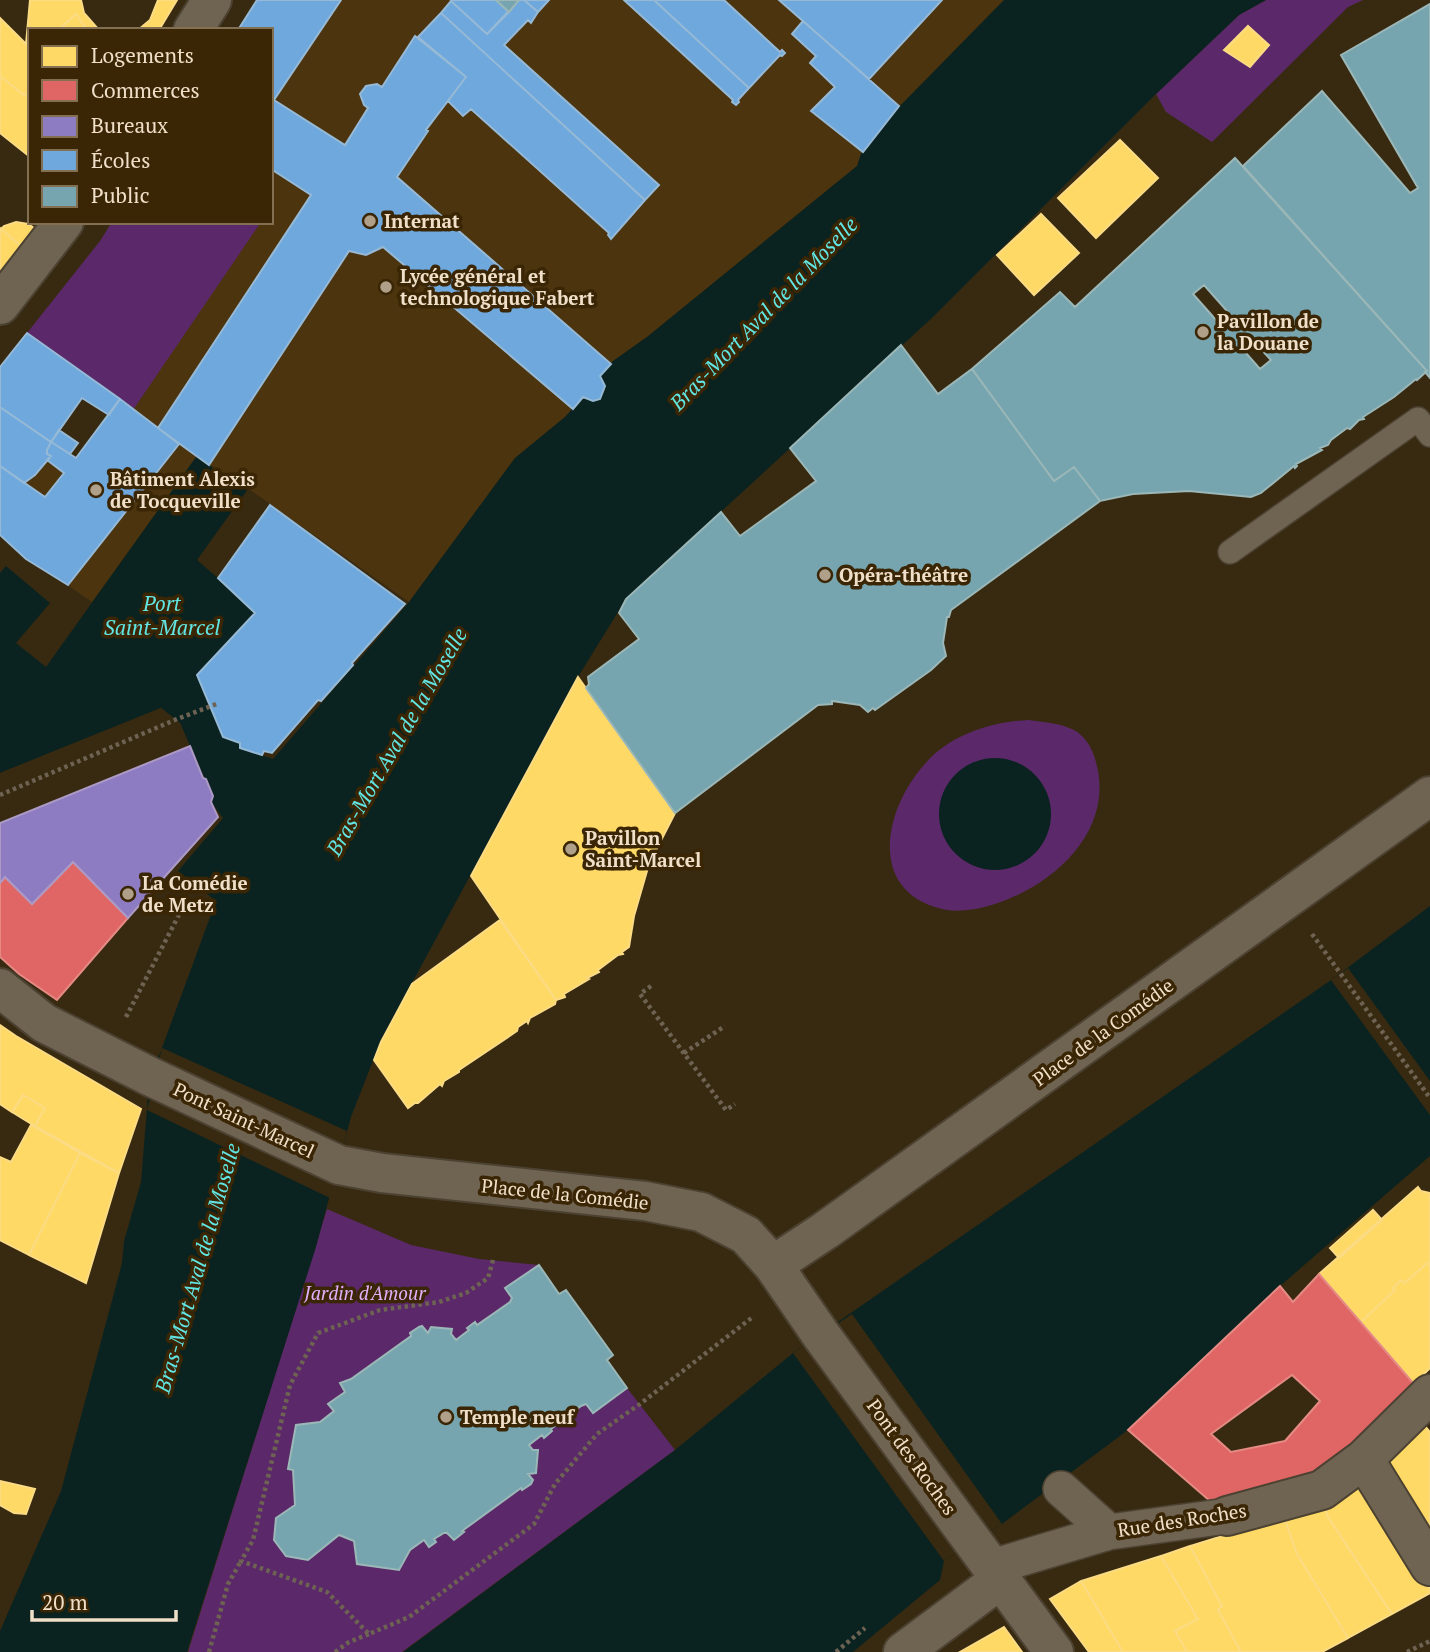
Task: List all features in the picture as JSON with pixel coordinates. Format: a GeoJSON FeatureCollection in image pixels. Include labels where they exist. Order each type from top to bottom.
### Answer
{"type":"FeatureCollection","features":[{"type":"Feature","properties":{"kind":"street"},"geometry":{"type":"LineString","coordinates":[[194,28],[212,0]]}},
{"type":"Feature","properties":{"kind":"street"},"geometry":{"type":"LineString","coordinates":[[0,305],[62,224]]}},
{"type":"Feature","properties":{"kind":"street","name":"Place de la Comédie"},"geometry":{"type":"LineString","coordinates":[[773,1265],[826,1230],[1430,796]]}},
{"type":"Feature","properties":{"kind":"street","name":"Pont Saint-Marcel"},"geometry":{"type":"LineString","coordinates":[[0,988],[44,1023],[149,1076],[339,1165]]}},
{"type":"Feature","properties":{"kind":"street","name":"Place de la Comédie"},"geometry":{"type":"LineString","coordinates":[[339,1165],[382,1173],[645,1201],[701,1212],[746,1236],[773,1265],[821,1335]]}},
{"type":"Feature","properties":{"kind":"street","name":"Pont des Roches"},"geometry":{"type":"LineString","coordinates":[[821,1335],[1054,1652]]}},
{"type":"Feature","properties":{"kind":"street","name":"Rue des Roches"},"geometry":{"type":"LineString","coordinates":[[996,1573],[1109,1532],[1227,1516],[1321,1490],[1364,1459],[1430,1394]]}},
{"type":"Feature","properties":{"kind":"street"},"geometry":{"type":"LineString","coordinates":[[1364,1459],[1430,1566]]}},
{"type":"Feature","properties":{"kind":"street"},"geometry":{"type":"LineString","coordinates":[[1061,1489],[1109,1532]]}},
{"type":"Feature","properties":{"kind":"street"},"geometry":{"type":"LineString","coordinates":[[903,1652],[996,1573]]}},
{"type":"Feature","properties":{"kind":"lane"},"geometry":{"type":"LineString","coordinates":[[1230,552],[1418,419],[1430,435]]}},
{"type":"Feature","properties":{"kind":"path"},"geometry":{"type":"LineString","coordinates":[[0,795],[219,703]]}},
{"type":"Feature","properties":{"kind":"path"},"geometry":{"type":"LineString","coordinates":[[107,1055],[183,907]]}},
{"type":"Feature","properties":{"kind":"path"},"geometry":{"type":"LineString","coordinates":[[1340,974],[1430,1098]]}},
{"type":"Feature","properties":{"kind":"path"},"geometry":{"type":"LineString","coordinates":[[651,986],[640,994],[726,1111],[735,1104]]}},
{"type":"Feature","properties":{"kind":"path"},"geometry":{"type":"LineString","coordinates":[[684,1053],[725,1026]]}},
{"type":"Feature","properties":{"kind":"path"},"geometry":{"type":"LineString","coordinates":[[209,1652],[228,1584],[253,1540],[290,1385],[318,1333],[380,1310],[439,1301],[466,1293],[488,1279],[493,1260]]}},
{"type":"Feature","properties":{"kind":"path"},"geometry":{"type":"LineString","coordinates":[[335,1652],[349,1642],[409,1617],[534,1524],[555,1484],[597,1434],[738,1330],[757,1311]]}},
{"type":"Feature","properties":{"kind":"path"},"geometry":{"type":"LineString","coordinates":[[241,1561],[327,1592],[369,1634]]}},
{"type":"Feature","properties":{"kind":"path"},"geometry":{"type":"LineString","coordinates":[[1407,1652],[1430,1641]]}},
{"type":"Feature","properties":{"kind":"shaded area","name":"Lycée général et technologique Fabert"},"geometry":{"type":"Polygon","coordinates":[[[257,0],[1004,0],[899,107],[861,154],[857,166],[647,337],[613,361],[601,376],[605,390],[600,399],[593,401],[583,397],[565,417],[515,458],[409,602],[240,483],[197,457],[92,602],[26,557],[0,535],[0,407],[76,457],[109,415],[100,241],[111,224],[273,224],[273,28],[239,28],[257,0]]]}},
{"type":"Feature","properties":{"kind":"green space"},"geometry":{"type":"Polygon","coordinates":[[[1266,0],[1363,0],[1348,7],[1212,142],[1166,112],[1156,94],[1239,15],[1266,0]]]}},
{"type":"Feature","properties":{"kind":"green space"},"geometry":{"type":"Polygon","coordinates":[[[111,224],[260,224],[133,410],[27,333],[111,224]]]}},
{"type":"Feature","properties":{"kind":"green space"},"geometry":{"type":"Polygon","coordinates":[[[1028,720],[1074,730],[1090,747],[1099,784],[1097,808],[1089,830],[1076,850],[1059,868],[1017,895],[989,906],[962,910],[942,909],[918,899],[902,885],[893,867],[890,847],[892,826],[910,783],[934,755],[958,738],[985,727],[1028,720]]]}},
{"type":"Feature","properties":{"kind":"green space","name":"Jardin d'Amour"},"geometry":{"type":"Polygon","coordinates":[[[327,1209],[411,1245],[479,1259],[539,1265],[506,1288],[512,1298],[510,1302],[477,1325],[474,1323],[456,1340],[451,1334],[452,1329],[431,1327],[428,1333],[418,1327],[410,1333],[411,1336],[351,1379],[340,1383],[345,1392],[328,1404],[334,1411],[320,1422],[296,1425],[288,1468],[293,1470],[295,1505],[276,1518],[274,1539],[286,1556],[308,1559],[339,1535],[354,1541],[358,1564],[399,1570],[410,1550],[424,1540],[429,1547],[436,1542],[434,1539],[447,1533],[454,1539],[521,1488],[523,1490],[531,1484],[533,1480],[528,1474],[536,1472],[538,1451],[529,1445],[542,1435],[545,1437],[552,1432],[551,1429],[581,1406],[586,1404],[593,1413],[627,1388],[675,1450],[402,1652],[188,1652],[327,1209]]]}},
{"type":"Feature","properties":{"kind":"water"},"geometry":{"type":"Polygon","coordinates":[[[1004,0],[1266,0],[1239,15],[933,317],[626,599],[578,677],[381,1040],[351,1117],[316,1247],[187,1652],[0,1652],[0,1631],[61,1491],[141,1182],[149,1083],[216,901],[178,871],[223,818],[211,802],[213,796],[180,723],[161,708],[0,773],[0,573],[6,566],[50,603],[16,643],[46,667],[196,457],[270,505],[219,578],[255,613],[197,675],[223,737],[240,743],[241,748],[273,759],[409,602],[515,458],[565,417],[583,397],[593,401],[600,399],[605,390],[600,376],[613,361],[647,337],[857,166],[861,154],[899,107],[1004,0]]]}},
{"type":"Feature","properties":{"kind":"water"},"geometry":{"type":"Polygon","coordinates":[[[995,758],[1017,762],[1035,774],[1047,792],[1051,814],[1047,836],[1035,854],[1017,866],[995,870],[973,866],[955,854],[943,836],[939,814],[943,792],[955,774],[973,762],[995,758]]]}},
{"type":"Feature","properties":{"kind":"water"},"geometry":{"type":"Polygon","coordinates":[[[1430,906],[1430,1156],[1280,1286],[1128,1430],[1002,1524],[944,1561],[940,1580],[853,1652],[403,1652],[675,1450],[793,1353],[1331,980],[1430,906]]]}},
{"type":"Feature","properties":{"kind":"pier"},"geometry":{"type":"Polygon","coordinates":[[[248,489],[270,505],[218,578],[197,560],[248,489]]]}},
{"type":"Feature","properties":{"kind":"pier"},"geometry":{"type":"Polygon","coordinates":[[[161,708],[180,723],[190,746],[186,747],[177,725],[160,712],[0,777],[0,773],[161,708]]]}},
{"type":"Feature","properties":{"kind":"pier"},"geometry":{"type":"Polygon","coordinates":[[[1348,968],[1430,1081],[1430,1115],[1331,980],[1348,968]]]}},
{"type":"Feature","properties":{"kind":"pier"},"geometry":{"type":"Polygon","coordinates":[[[162,1048],[347,1131],[330,1198],[147,1110],[162,1048]]]}},
{"type":"Feature","properties":{"kind":"pier"},"geometry":{"type":"Polygon","coordinates":[[[852,1314],[1002,1524],[944,1561],[793,1353],[852,1314]]]}},
{"type":"Feature","properties":{"kind":"building: Logements"},"geometry":{"type":"Polygon","coordinates":[[[30,0],[81,0],[84,13],[97,28],[86,28],[76,14],[61,28],[28,28],[28,46],[26,44],[30,0]]]}},
{"type":"Feature","properties":{"kind":"building: Logements"},"geometry":{"type":"Polygon","coordinates":[[[158,0],[177,0],[160,28],[140,28],[150,20],[158,0]]]}},
{"type":"Feature","properties":{"kind":"building: Logements"},"geometry":{"type":"Polygon","coordinates":[[[76,14],[86,28],[60,28],[76,14]]]}},
{"type":"Feature","properties":{"kind":"building: Logements"},"geometry":{"type":"Polygon","coordinates":[[[0,18],[28,46],[28,92],[24,95],[0,76],[0,18]]]}},
{"type":"Feature","properties":{"kind":"building: Logements"},"geometry":{"type":"Polygon","coordinates":[[[1248,26],[1269,45],[1250,67],[1224,50],[1248,26]]]}},
{"type":"Feature","properties":{"kind":"building: Logements"},"geometry":{"type":"Polygon","coordinates":[[[0,76],[24,95],[28,92],[28,155],[0,133],[0,76]]]}},
{"type":"Feature","properties":{"kind":"building: Logements"},"geometry":{"type":"Polygon","coordinates":[[[1120,140],[1158,178],[1096,238],[1058,198],[1120,140]]]}},
{"type":"Feature","properties":{"kind":"building: Logements"},"geometry":{"type":"Polygon","coordinates":[[[1041,214],[1079,253],[1034,295],[997,255],[1041,214]]]}},
{"type":"Feature","properties":{"kind":"building: Logements"},"geometry":{"type":"Polygon","coordinates":[[[16,222],[34,228],[21,246],[1,229],[16,222]]]}},
{"type":"Feature","properties":{"kind":"building: Logements"},"geometry":{"type":"Polygon","coordinates":[[[0,228],[21,246],[0,271],[0,228]]]}},
{"type":"Feature","properties":{"kind":"building: Logements","name":"Pavillon Saint-Marcel"},"geometry":{"type":"Polygon","coordinates":[[[578,677],[675,813],[649,864],[634,916],[629,947],[598,970],[599,972],[564,994],[565,997],[556,1000],[471,876],[578,677]]]}},
{"type":"Feature","properties":{"kind":"building: Logements"},"geometry":{"type":"Polygon","coordinates":[[[500,920],[556,1000],[555,1004],[530,1018],[528,1023],[527,1021],[518,1027],[517,1031],[408,1108],[374,1060],[381,1042],[412,984],[500,920]]]}},
{"type":"Feature","properties":{"kind":"building: Logements"},"geometry":{"type":"Polygon","coordinates":[[[0,1025],[141,1109],[119,1173],[35,1126],[45,1108],[23,1095],[12,1112],[0,1104],[0,1025]]]}},
{"type":"Feature","properties":{"kind":"building: Logements"},"geometry":{"type":"Polygon","coordinates":[[[23,1095],[45,1108],[35,1126],[12,1112],[23,1095]]]}},
{"type":"Feature","properties":{"kind":"building: Logements"},"geometry":{"type":"Polygon","coordinates":[[[31,1125],[80,1153],[29,1255],[0,1240],[0,1157],[11,1162],[31,1125]]]}},
{"type":"Feature","properties":{"kind":"building: Logements"},"geometry":{"type":"Polygon","coordinates":[[[80,1153],[119,1173],[86,1283],[29,1255],[80,1153]]]}},
{"type":"Feature","properties":{"kind":"building: Logements"},"geometry":{"type":"Polygon","coordinates":[[[1418,1187],[1421,1191],[1430,1193],[1430,1265],[1427,1263],[1405,1283],[1401,1280],[1393,1288],[1395,1290],[1361,1322],[1319,1274],[1418,1187]]]}},
{"type":"Feature","properties":{"kind":"building: Logements"},"geometry":{"type":"Polygon","coordinates":[[[1373,1210],[1382,1220],[1339,1258],[1330,1248],[1373,1210]]]}},
{"type":"Feature","properties":{"kind":"building: Logements"},"geometry":{"type":"Polygon","coordinates":[[[1427,1263],[1430,1265],[1430,1368],[1414,1384],[1361,1322],[1395,1290],[1393,1288],[1401,1280],[1405,1283],[1427,1263]]]}},
{"type":"Feature","properties":{"kind":"building: Logements"},"geometry":{"type":"Polygon","coordinates":[[[1424,1425],[1430,1432],[1430,1542],[1386,1463],[1424,1425]]]}},
{"type":"Feature","properties":{"kind":"building: Logements"},"geometry":{"type":"Polygon","coordinates":[[[0,1481],[35,1489],[26,1514],[14,1513],[0,1505],[0,1481]]]}},
{"type":"Feature","properties":{"kind":"building: Logements"},"geometry":{"type":"Polygon","coordinates":[[[1359,1485],[1369,1486],[1430,1589],[1430,1593],[1392,1614],[1328,1517],[1324,1506],[1359,1485]]]}},
{"type":"Feature","properties":{"kind":"building: Logements"},"geometry":{"type":"Polygon","coordinates":[[[1324,1506],[1328,1517],[1392,1614],[1348,1638],[1297,1554],[1284,1517],[1324,1506]]]}},
{"type":"Feature","properties":{"kind":"building: Logements"},"geometry":{"type":"Polygon","coordinates":[[[1284,1517],[1297,1554],[1348,1638],[1322,1652],[1241,1652],[1218,1610],[1222,1606],[1190,1546],[1284,1517]]]}},
{"type":"Feature","properties":{"kind":"building: Logements"},"geometry":{"type":"Polygon","coordinates":[[[1190,1546],[1222,1606],[1218,1610],[1241,1652],[1187,1652],[1175,1631],[1198,1619],[1161,1556],[1190,1546]]]}},
{"type":"Feature","properties":{"kind":"building: Logements"},"geometry":{"type":"Polygon","coordinates":[[[1161,1556],[1198,1619],[1175,1631],[1187,1652],[1123,1652],[1081,1581],[1161,1556]]]}},
{"type":"Feature","properties":{"kind":"building: Logements"},"geometry":{"type":"Polygon","coordinates":[[[1081,1581],[1123,1652],[1089,1652],[1050,1599],[1081,1581]]]}},
{"type":"Feature","properties":{"kind":"building: Logements"},"geometry":{"type":"Polygon","coordinates":[[[1004,1627],[1022,1652],[960,1652],[1004,1627]]]}},
{"type":"Feature","properties":{"kind":"building: Commerces"},"geometry":{"type":"Polygon","coordinates":[[[73,862],[128,918],[57,1000],[19,974],[0,957],[0,883],[5,877],[32,904],[73,862]]]}},
{"type":"Feature","properties":{"kind":"building: Commerces"},"geometry":{"type":"Polygon","coordinates":[[[1319,1274],[1414,1384],[1318,1474],[1211,1502],[1128,1430],[1280,1286],[1293,1302],[1319,1274]],[[1292,1375],[1211,1434],[1231,1452],[1285,1441],[1320,1401],[1292,1375]]]}},
{"type":"Feature","properties":{"kind":"building: Bureaux"},"geometry":{"type":"Polygon","coordinates":[[[190,746],[213,796],[211,802],[218,817],[128,918],[73,862],[32,904],[5,877],[0,883],[0,823],[190,746]]]}},
{"type":"Feature","properties":{"kind":"building: Écoles","name":"Internat"},"geometry":{"type":"Polygon","coordinates":[[[257,0],[341,0],[274,100],[345,145],[368,108],[360,94],[366,86],[377,84],[382,87],[415,36],[466,77],[426,130],[428,131],[397,177],[611,364],[600,376],[605,386],[600,399],[593,401],[583,397],[573,409],[383,247],[366,255],[349,251],[209,465],[158,428],[311,195],[273,170],[273,28],[239,28],[257,0]]]}},
{"type":"Feature","properties":{"kind":"building: Écoles"},"geometry":{"type":"Polygon","coordinates":[[[496,0],[509,12],[487,34],[451,1],[496,0]]]}},
{"type":"Feature","properties":{"kind":"building: Écoles"},"geometry":{"type":"Polygon","coordinates":[[[519,0],[524,0],[538,12],[531,23],[528,20],[504,45],[659,185],[645,200],[441,13],[451,1],[487,34],[519,0]]]}},
{"type":"Feature","properties":{"kind":"building: Écoles"},"geometry":{"type":"Polygon","coordinates":[[[524,0],[549,0],[538,12],[524,0]]]}},
{"type":"Feature","properties":{"kind":"building: Écoles"},"geometry":{"type":"Polygon","coordinates":[[[624,0],[654,0],[749,88],[739,102],[736,105],[732,102],[733,100],[624,0]]]}},
{"type":"Feature","properties":{"kind":"building: Écoles"},"geometry":{"type":"Polygon","coordinates":[[[654,0],[724,0],[780,52],[782,50],[785,53],[749,88],[654,0]]]}},
{"type":"Feature","properties":{"kind":"building: Écoles"},"geometry":{"type":"Polygon","coordinates":[[[779,0],[942,0],[869,79],[779,0]]]}},
{"type":"Feature","properties":{"kind":"building: Écoles"},"geometry":{"type":"Polygon","coordinates":[[[441,13],[645,200],[611,239],[609,233],[471,109],[463,116],[448,101],[466,77],[418,37],[441,13]]]}},
{"type":"Feature","properties":{"kind":"building: Écoles"},"geometry":{"type":"Polygon","coordinates":[[[803,21],[899,106],[863,152],[811,111],[835,87],[810,63],[816,56],[792,34],[803,21]]]}},
{"type":"Feature","properties":{"kind":"building: Écoles"},"geometry":{"type":"Polygon","coordinates":[[[27,333],[120,399],[109,415],[82,398],[51,442],[0,407],[0,367],[27,333]]]}},
{"type":"Feature","properties":{"kind":"building: Écoles","name":"Bâtiment Alexis de Tocqueville"},"geometry":{"type":"Polygon","coordinates":[[[120,399],[179,444],[68,585],[26,559],[0,535],[0,466],[45,497],[64,473],[47,460],[51,456],[47,454],[47,450],[51,442],[76,458],[120,399]]]}},
{"type":"Feature","properties":{"kind":"building: Écoles"},"geometry":{"type":"Polygon","coordinates":[[[0,407],[51,442],[47,454],[51,456],[35,475],[24,483],[0,466],[0,407]]]}},
{"type":"Feature","properties":{"kind":"building: Écoles"},"geometry":{"type":"Polygon","coordinates":[[[59,430],[78,443],[70,454],[51,442],[59,430]]]}},
{"type":"Feature","properties":{"kind":"building: Écoles"},"geometry":{"type":"Polygon","coordinates":[[[270,505],[405,604],[272,753],[264,751],[262,755],[240,748],[240,743],[223,737],[197,675],[255,613],[218,578],[270,505]]]}},
{"type":"Feature","properties":{"kind":"building: Public"},"geometry":{"type":"Polygon","coordinates":[[[496,0],[519,0],[509,12],[496,0]]]}},
{"type":"Feature","properties":{"kind":"building: Public"},"geometry":{"type":"Polygon","coordinates":[[[1430,4],[1430,378],[1425,372],[1427,371],[1243,166],[1322,91],[1410,193],[1418,188],[1341,55],[1430,4]]]}},
{"type":"Feature","properties":{"kind":"building: Public","name":"Pavillon de la Douane"},"geometry":{"type":"Polygon","coordinates":[[[1235,158],[1427,371],[1350,429],[1347,428],[1328,445],[1320,448],[1322,450],[1296,464],[1295,468],[1294,466],[1261,493],[1251,497],[1189,491],[1133,494],[1100,501],[1074,467],[1054,481],[972,369],[1060,292],[1075,307],[1235,158]],[[1204,285],[1193,294],[1224,329],[1235,320],[1204,285]],[[1249,336],[1238,344],[1260,369],[1271,360],[1249,336]]]}},
{"type":"Feature","properties":{"kind":"building: Public","name":"Opéra-théâtre"},"geometry":{"type":"Polygon","coordinates":[[[901,345],[938,394],[972,369],[1054,481],[1074,467],[1100,501],[951,610],[947,617],[943,643],[946,656],[931,670],[875,710],[873,708],[868,712],[860,705],[832,701],[832,704],[818,705],[675,813],[586,688],[589,684],[588,677],[639,639],[619,613],[626,599],[721,512],[740,536],[816,481],[790,448],[901,345]]]}},
{"type":"Feature","properties":{"kind":"building: Public","name":"Temple neuf"},"geometry":{"type":"Polygon","coordinates":[[[539,1265],[559,1294],[566,1290],[613,1355],[607,1360],[627,1388],[593,1413],[586,1404],[581,1406],[551,1429],[544,1438],[542,1435],[529,1445],[533,1450],[538,1450],[536,1473],[528,1474],[533,1480],[531,1484],[522,1490],[521,1488],[462,1531],[464,1532],[454,1540],[444,1533],[434,1539],[436,1542],[429,1547],[424,1540],[410,1550],[399,1570],[357,1564],[354,1541],[339,1535],[308,1560],[286,1556],[274,1540],[276,1518],[295,1505],[293,1470],[288,1469],[296,1425],[320,1422],[334,1411],[328,1404],[345,1392],[340,1383],[351,1379],[411,1336],[410,1333],[419,1327],[422,1326],[428,1333],[431,1327],[452,1329],[451,1334],[456,1340],[475,1322],[477,1325],[510,1302],[512,1298],[505,1288],[539,1265]]]}},
{"type":"Feature","properties":{"kind":"place","name":"Internat"},"geometry":{"type":"Point","coordinates":[370,221]}},
{"type":"Feature","properties":{"kind":"place","name":"Lycée général et technologique Fabert"},"geometry":{"type":"Point","coordinates":[386,287]}},
{"type":"Feature","properties":{"kind":"place","name":"Pavillon de la Douane"},"geometry":{"type":"Point","coordinates":[1203,332]}},
{"type":"Feature","properties":{"kind":"place","name":"Bâtiment Alexis de Tocqueville"},"geometry":{"type":"Point","coordinates":[96,490]}},
{"type":"Feature","properties":{"kind":"place","name":"Opéra-théâtre"},"geometry":{"type":"Point","coordinates":[825,575]}},
{"type":"Feature","properties":{"kind":"place","name":"Pavillon Saint-Marcel"},"geometry":{"type":"Point","coordinates":[571,849]}},
{"type":"Feature","properties":{"kind":"place","name":"La Comédie de Metz"},"geometry":{"type":"Point","coordinates":[128,894]}},
{"type":"Feature","properties":{"kind":"place","name":"Temple neuf"},"geometry":{"type":"Point","coordinates":[446,1417]}},
{"type":"Feature","properties":{"kind":"water label","name":"Bras-Mort Aval de la Moselle"},"geometry":{"type":"Point","coordinates":[764,314]}},
{"type":"Feature","properties":{"kind":"water label","name":"Port Saint-Marcel"},"geometry":{"type":"Point","coordinates":[162,616]}},
{"type":"Feature","properties":{"kind":"water label","name":"Bras-Mort Aval de la Moselle"},"geometry":{"type":"Point","coordinates":[397,742]}},
{"type":"Feature","properties":{"kind":"water label","name":"Bras-Mort Aval de la Moselle"},"geometry":{"type":"Point","coordinates":[198,1268]}}]}
